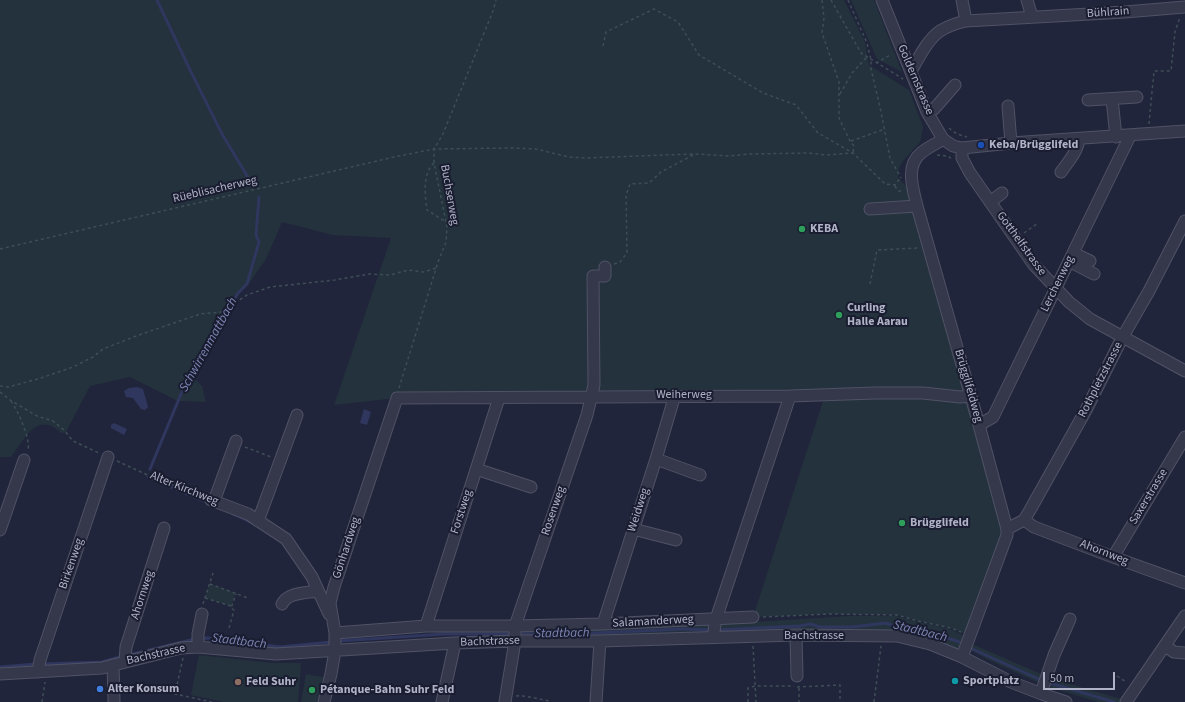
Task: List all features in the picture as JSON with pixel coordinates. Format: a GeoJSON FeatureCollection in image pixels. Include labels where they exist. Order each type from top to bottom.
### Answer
{"type":"FeatureCollection","features":[{"type":"Feature","properties":{"kind":"street","name":"Goldernstrasse"},"geometry":{"type":"LineString","coordinates":[[882,0],[927,112],[943,139]]}},
{"type":"Feature","properties":{"kind":"street"},"geometry":{"type":"LineString","coordinates":[[962,0],[966,20]]}},
{"type":"Feature","properties":{"kind":"street"},"geometry":{"type":"LineString","coordinates":[[1027,0],[1032,17]]}},
{"type":"Feature","properties":{"kind":"street","name":"Bühlrain"},"geometry":{"type":"LineString","coordinates":[[910,71],[931,40],[940,31],[966,20],[1184,7]]}},
{"type":"Feature","properties":{"kind":"street"},"geometry":{"type":"LineString","coordinates":[[927,112],[934,109],[955,85]]}},
{"type":"Feature","properties":{"kind":"street"},"geometry":{"type":"LineString","coordinates":[[1088,100],[1137,97]]}},
{"type":"Feature","properties":{"kind":"street"},"geometry":{"type":"LineString","coordinates":[[1112,99],[1116,137]]}},
{"type":"Feature","properties":{"kind":"street"},"geometry":{"type":"LineString","coordinates":[[1008,106],[1010,143]]}},
{"type":"Feature","properties":{"kind":"street"},"geometry":{"type":"LineString","coordinates":[[943,139],[953,146],[962,148],[1010,143],[1116,137],[1185,131]]}},
{"type":"Feature","properties":{"kind":"street","name":"Lerchenweg"},"geometry":{"type":"LineString","coordinates":[[979,425],[993,417],[1130,136]]}},
{"type":"Feature","properties":{"kind":"street","name":"Brügglifeldweg"},"geometry":{"type":"LineString","coordinates":[[943,139],[920,153],[911,168],[911,175],[917,206],[1007,529],[1007,535],[967,639],[962,657]]}},
{"type":"Feature","properties":{"kind":"street"},"geometry":{"type":"LineString","coordinates":[[1061,172],[1074,153],[1079,139]]}},
{"type":"Feature","properties":{"kind":"street","name":"Gotthelfstrasse"},"geometry":{"type":"LineString","coordinates":[[962,148],[964,162],[990,202],[1034,265],[1056,289],[1090,319],[1122,338],[1185,371]]}},
{"type":"Feature","properties":{"kind":"street"},"geometry":{"type":"LineString","coordinates":[[990,202],[1002,193]]}},
{"type":"Feature","properties":{"kind":"street"},"geometry":{"type":"LineString","coordinates":[[870,209],[917,206]]}},
{"type":"Feature","properties":{"kind":"street","name":"Rothpletzstrasse"},"geometry":{"type":"LineString","coordinates":[[1024,520],[1086,410],[1122,338],[1149,291],[1185,221]]}},
{"type":"Feature","properties":{"kind":"street"},"geometry":{"type":"LineString","coordinates":[[1071,257],[1090,261]]}},
{"type":"Feature","properties":{"kind":"street"},"geometry":{"type":"LineString","coordinates":[[1071,257],[1094,274]]}},
{"type":"Feature","properties":{"kind":"street","name":"Rosenweg"},"geometry":{"type":"LineString","coordinates":[[506,698],[515,641],[515,627],[587,415],[592,396],[594,385],[593,276],[606,276],[605,267]]}},
{"type":"Feature","properties":{"kind":"street","name":"Weiherweg"},"geometry":{"type":"LineString","coordinates":[[397,398],[675,395],[790,396],[899,393],[923,393],[960,397],[970,396]]}},
{"type":"Feature","properties":{"kind":"street","name":"Weidweg"},"geometry":{"type":"LineString","coordinates":[[603,624],[675,395]]}},
{"type":"Feature","properties":{"kind":"street"},"geometry":{"type":"LineString","coordinates":[[713,636],[716,621],[790,396]]}},
{"type":"Feature","properties":{"kind":"street","name":"Gönhardweg"},"geometry":{"type":"LineString","coordinates":[[324,702],[335,651],[335,633],[330,603],[397,398]]}},
{"type":"Feature","properties":{"kind":"street","name":"Forstweg"},"geometry":{"type":"LineString","coordinates":[[426,626],[499,398]]}},
{"type":"Feature","properties":{"kind":"street"},"geometry":{"type":"LineString","coordinates":[[258,521],[297,415]]}},
{"type":"Feature","properties":{"kind":"street","name":"Saxerstrasse"},"geometry":{"type":"LineString","coordinates":[[1113,557],[1185,437]]}},
{"type":"Feature","properties":{"kind":"street"},"geometry":{"type":"LineString","coordinates":[[213,500],[236,442]]}},
{"type":"Feature","properties":{"kind":"street","name":"Birkenweg"},"geometry":{"type":"LineString","coordinates":[[42,672],[40,660],[108,457]]}},
{"type":"Feature","properties":{"kind":"street"},"geometry":{"type":"LineString","coordinates":[[656,458],[700,474]]}},
{"type":"Feature","properties":{"kind":"street"},"geometry":{"type":"LineString","coordinates":[[0,530],[24,460]]}},
{"type":"Feature","properties":{"kind":"street"},"geometry":{"type":"LineString","coordinates":[[476,469],[531,487]]}},
{"type":"Feature","properties":{"kind":"street","name":"Alter Kirchweg"},"geometry":{"type":"LineString","coordinates":[[213,500],[248,514],[286,539],[312,577],[332,622]]}},
{"type":"Feature","properties":{"kind":"street"},"geometry":{"type":"LineString","coordinates":[[1007,529],[1024,520]]}},
{"type":"Feature","properties":{"kind":"street","name":"Ahornweg"},"geometry":{"type":"LineString","coordinates":[[1024,520],[1034,527],[1185,583]]}},
{"type":"Feature","properties":{"kind":"street","name":"Ahornweg"},"geometry":{"type":"LineString","coordinates":[[125,662],[126,647],[164,528]]}},
{"type":"Feature","properties":{"kind":"street"},"geometry":{"type":"LineString","coordinates":[[633,529],[676,540]]}},
{"type":"Feature","properties":{"kind":"street"},"geometry":{"type":"LineString","coordinates":[[282,604],[285,598],[318,592]]}},
{"type":"Feature","properties":{"kind":"street"},"geometry":{"type":"LineString","coordinates":[[198,647],[198,634],[202,614]]}},
{"type":"Feature","properties":{"kind":"street"},"geometry":{"type":"LineString","coordinates":[[1128,700],[1185,616]]}},
{"type":"Feature","properties":{"kind":"street","name":"Salamanderweg"},"geometry":{"type":"LineString","coordinates":[[335,633],[426,626],[515,627],[716,621],[753,617]]}},
{"type":"Feature","properties":{"kind":"street"},"geometry":{"type":"LineString","coordinates":[[1042,690],[1047,674],[1070,619]]}},
{"type":"Feature","properties":{"kind":"street"},"geometry":{"type":"LineString","coordinates":[[796,635],[797,676]]}},
{"type":"Feature","properties":{"kind":"street","name":"Bachstrasse"},"geometry":{"type":"LineString","coordinates":[[0,674],[102,668],[185,648],[198,647],[276,654],[455,643],[515,641],[600,641],[713,636],[897,636],[930,644],[962,657],[1011,682],[1042,690],[1066,702]]}},
{"type":"Feature","properties":{"kind":"street"},"geometry":{"type":"LineString","coordinates":[[596,702],[600,641]]}},
{"type":"Feature","properties":{"kind":"street"},"geometry":{"type":"LineString","coordinates":[[442,702],[455,643]]}},
{"type":"Feature","properties":{"kind":"street"},"geometry":{"type":"LineString","coordinates":[[1165,646],[1174,652],[1185,653]]}},
{"type":"Feature","properties":{"kind":"street"},"geometry":{"type":"LineString","coordinates":[[114,666],[114,702]]}},
{"type":"Feature","properties":{"kind":"path","name":"Buchserweg"},"geometry":{"type":"LineString","coordinates":[[397,398],[436,268],[446,242],[447,227],[434,163],[434,149],[443,134],[493,11],[496,0]]}},
{"type":"Feature","properties":{"kind":"path"},"geometry":{"type":"LineString","coordinates":[[822,0],[824,18],[822,32],[839,82],[839,118],[854,146],[853,153]]}},
{"type":"Feature","properties":{"kind":"path"},"geometry":{"type":"LineString","coordinates":[[831,0],[861,53],[892,74],[917,86]]}},
{"type":"Feature","properties":{"kind":"path"},"geometry":{"type":"LineString","coordinates":[[848,0],[867,43],[890,158],[901,177],[914,193]]}},
{"type":"Feature","properties":{"kind":"path"},"geometry":{"type":"LineString","coordinates":[[1148,134],[1154,71],[1171,71],[1175,32],[1184,7]]}},
{"type":"Feature","properties":{"kind":"path"},"geometry":{"type":"LineString","coordinates":[[603,46],[606,32],[654,9],[678,22],[699,55],[763,93],[796,105],[818,133],[853,153],[885,184],[895,185],[901,177]]}},
{"type":"Feature","properties":{"kind":"path"},"geometry":{"type":"LineString","coordinates":[[876,63],[901,50]]}},
{"type":"Feature","properties":{"kind":"path"},"geometry":{"type":"LineString","coordinates":[[839,96],[852,73],[867,57]]}},
{"type":"Feature","properties":{"kind":"path"},"geometry":{"type":"LineString","coordinates":[[947,126],[957,134],[967,136]]}},
{"type":"Feature","properties":{"kind":"path"},"geometry":{"type":"LineString","coordinates":[[850,141],[885,129]]}},
{"type":"Feature","properties":{"kind":"path","name":"Rüeblisacherweg"},"geometry":{"type":"LineString","coordinates":[[0,249],[434,149],[536,149],[569,157],[586,158],[693,155],[729,156],[749,154],[809,153],[826,155],[853,153]]}},
{"type":"Feature","properties":{"kind":"path"},"geometry":{"type":"LineString","coordinates":[[605,267],[620,262],[627,253],[626,195],[630,184],[649,183],[662,172],[693,155]]}},
{"type":"Feature","properties":{"kind":"path"},"geometry":{"type":"LineString","coordinates":[[434,163],[429,168],[424,193],[427,210],[446,222]]}},
{"type":"Feature","properties":{"kind":"path"},"geometry":{"type":"LineString","coordinates":[[1016,239],[1038,223]]}},
{"type":"Feature","properties":{"kind":"path"},"geometry":{"type":"LineString","coordinates":[[870,284],[877,250],[929,247]]}},
{"type":"Feature","properties":{"kind":"path"},"geometry":{"type":"LineString","coordinates":[[0,386],[8,386],[38,379],[73,367],[93,357],[103,349],[200,314],[221,312],[246,295],[270,287],[335,280],[369,274],[390,275],[408,270],[424,272],[436,268]]}},
{"type":"Feature","properties":{"kind":"path","name":"Alter Kirchweg"},"geometry":{"type":"LineString","coordinates":[[0,392],[10,400],[37,416],[53,422],[64,430],[73,441],[152,477],[213,500]]}},
{"type":"Feature","properties":{"kind":"path"},"geometry":{"type":"LineString","coordinates":[[10,400],[16,409],[27,439],[29,449],[24,460]]}},
{"type":"Feature","properties":{"kind":"path"},"geometry":{"type":"LineString","coordinates":[[236,442],[280,461]]}},
{"type":"Feature","properties":{"kind":"path"},"geometry":{"type":"LineString","coordinates":[[210,584],[248,598]]}},
{"type":"Feature","properties":{"kind":"path"},"geometry":{"type":"LineString","coordinates":[[231,606],[236,594]]}},
{"type":"Feature","properties":{"kind":"path"},"geometry":{"type":"LineString","coordinates":[[205,598],[231,606],[230,608],[234,610],[229,628]]}},
{"type":"Feature","properties":{"kind":"path"},"geometry":{"type":"LineString","coordinates":[[753,617],[830,614],[897,615],[951,628],[967,639]]}},
{"type":"Feature","properties":{"kind":"path"},"geometry":{"type":"LineString","coordinates":[[752,636],[756,702]]}},
{"type":"Feature","properties":{"kind":"path"},"geometry":{"type":"LineString","coordinates":[[874,702],[882,636]]}},
{"type":"Feature","properties":{"kind":"path"},"geometry":{"type":"LineString","coordinates":[[185,648],[175,694],[212,702]]}},
{"type":"Feature","properties":{"kind":"path"},"geometry":{"type":"LineString","coordinates":[[42,672],[42,702]]}},
{"type":"Feature","properties":{"kind":"path"},"geometry":{"type":"LineString","coordinates":[[1117,676],[1129,684]]}},
{"type":"Feature","properties":{"kind":"path"},"geometry":{"type":"LineString","coordinates":[[748,702],[748,688],[755,686],[799,687],[840,685],[840,702]]}},
{"type":"Feature","properties":{"kind":"path"},"geometry":{"type":"LineString","coordinates":[[799,687],[799,702]]}},
{"type":"Feature","properties":{"kind":"path"},"geometry":{"type":"LineString","coordinates":[[506,698],[528,696],[540,700],[551,701]]}},
{"type":"Feature","properties":{"kind":"shaded area"},"geometry":{"type":"Polygon","coordinates":[[[0,0],[844,0],[865,42],[869,65],[909,90],[923,127],[920,142],[902,162],[899,168],[898,178],[914,193],[1007,529],[969,636],[951,628],[897,615],[830,614],[753,617],[825,395],[397,398],[334,405],[391,238],[333,235],[282,222],[266,259],[250,282],[228,301],[193,377],[202,386],[206,402],[178,401],[130,377],[90,386],[66,432],[61,433],[53,427],[45,425],[38,426],[27,435],[11,457],[0,457],[0,0]]]}},
{"type":"Feature","properties":{"kind":"shaded area"},"geometry":{"type":"Polygon","coordinates":[[[851,0],[874,0],[902,72],[877,59],[851,0]]]}},
{"type":"Feature","properties":{"kind":"shaded area"},"geometry":{"type":"Polygon","coordinates":[[[210,584],[236,593],[231,606],[205,598],[210,584]]]}},
{"type":"Feature","properties":{"kind":"shaded area"},"geometry":{"type":"Polygon","coordinates":[[[849,616],[896,616],[950,629],[964,636],[959,648],[955,649],[928,640],[721,634],[718,631],[720,626],[723,624],[849,616]]]}},
{"type":"Feature","properties":{"kind":"shaded area"},"geometry":{"type":"Polygon","coordinates":[[[709,623],[711,626],[708,635],[522,638],[521,630],[709,623]]]}},
{"type":"Feature","properties":{"kind":"shaded area"},"geometry":{"type":"Polygon","coordinates":[[[972,644],[1050,678],[1131,702],[1098,702],[1046,686],[989,660],[969,649],[972,644]]]}},
{"type":"Feature","properties":{"kind":"shaded area","name":"Feld Suhr"},"geometry":{"type":"Polygon","coordinates":[[[199,655],[272,663],[301,663],[298,702],[224,702],[191,695],[199,655]]]}},
{"type":"Feature","properties":{"kind":"shaded area","name":"Pétanque-Bahn Suhr Feld"},"geometry":{"type":"Polygon","coordinates":[[[306,674],[323,677],[317,702],[301,702],[306,674]]]}},
{"type":"Feature","properties":{"kind":"water"},"geometry":{"type":"Polygon","coordinates":[[[137,387],[143,389],[148,407],[145,410],[141,409],[133,398],[126,397],[124,391],[129,388],[137,387]]]}},
{"type":"Feature","properties":{"kind":"water"},"geometry":{"type":"Polygon","coordinates":[[[364,409],[371,412],[367,425],[360,423],[364,409]]]}},
{"type":"Feature","properties":{"kind":"water"},"geometry":{"type":"Polygon","coordinates":[[[114,423],[127,429],[124,435],[111,428],[111,425],[114,423]]]}},
{"type":"Feature","properties":{"kind":"waterway","name":"Schwirrenmattbach"},"geometry":{"type":"LineString","coordinates":[[157,0],[222,134],[249,179]]}},
{"type":"Feature","properties":{"kind":"waterway","name":"Schwirrenmattbach"},"geometry":{"type":"LineString","coordinates":[[150,469],[183,389],[238,293],[247,284],[259,242],[256,235],[259,197]]}},
{"type":"Feature","properties":{"kind":"waterway","name":"Schwirrenmattbach"},"geometry":{"type":"LineString","coordinates":[[148,477],[209,503]]}},
{"type":"Feature","properties":{"kind":"waterway","name":"Schwirrenmattbach"},"geometry":{"type":"LineString","coordinates":[[233,514],[255,524]]}},
{"type":"Feature","properties":{"kind":"waterway","name":"Stadtbach"},"geometry":{"type":"LineString","coordinates":[[717,630],[800,626],[810,624],[820,627],[852,627],[886,623],[897,627],[924,631],[963,644]]}},
{"type":"Feature","properties":{"kind":"waterway","name":"Stadtbach"},"geometry":{"type":"LineString","coordinates":[[518,634],[575,634],[683,629],[712,630]]}},
{"type":"Feature","properties":{"kind":"waterway","name":"Stadtbach"},"geometry":{"type":"LineString","coordinates":[[338,641],[444,634],[512,634]]}},
{"type":"Feature","properties":{"kind":"waterway","name":"Stadtbach"},"geometry":{"type":"LineString","coordinates":[[201,639],[207,638],[280,647],[332,642]]}},
{"type":"Feature","properties":{"kind":"waterway","name":"Stadtbach"},"geometry":{"type":"LineString","coordinates":[[129,655],[195,639]]}},
{"type":"Feature","properties":{"kind":"waterway","name":"Stadtbach"},"geometry":{"type":"LineString","coordinates":[[968,647],[1043,681],[1114,702]]}},
{"type":"Feature","properties":{"kind":"waterway","name":"Stadtbach"},"geometry":{"type":"LineString","coordinates":[[42,664],[102,662],[123,656]]}},
{"type":"Feature","properties":{"kind":"waterway","name":"Stadtbach"},"geometry":{"type":"LineString","coordinates":[[0,667],[36,664]]}},
{"type":"Feature","properties":{"kind":"place","name":"Keba/Brügglifeld"},"geometry":{"type":"Point","coordinates":[981,145]}},
{"type":"Feature","properties":{"kind":"place","name":"KEBA"},"geometry":{"type":"Point","coordinates":[802,229]}},
{"type":"Feature","properties":{"kind":"place","name":"Curling Halle Aarau"},"geometry":{"type":"Point","coordinates":[839,315]}},
{"type":"Feature","properties":{"kind":"place","name":"Brügglifeld"},"geometry":{"type":"Point","coordinates":[902,523]}},
{"type":"Feature","properties":{"kind":"place","name":"Sportplatz"},"geometry":{"type":"Point","coordinates":[955,681]}},
{"type":"Feature","properties":{"kind":"place","name":"Feld Suhr"},"geometry":{"type":"Point","coordinates":[238,682]}},
{"type":"Feature","properties":{"kind":"place","name":"Alter Konsum"},"geometry":{"type":"Point","coordinates":[100,689]}},
{"type":"Feature","properties":{"kind":"place","name":"Pétanque-Bahn Suhr Feld"},"geometry":{"type":"Point","coordinates":[312,690]}}]}
